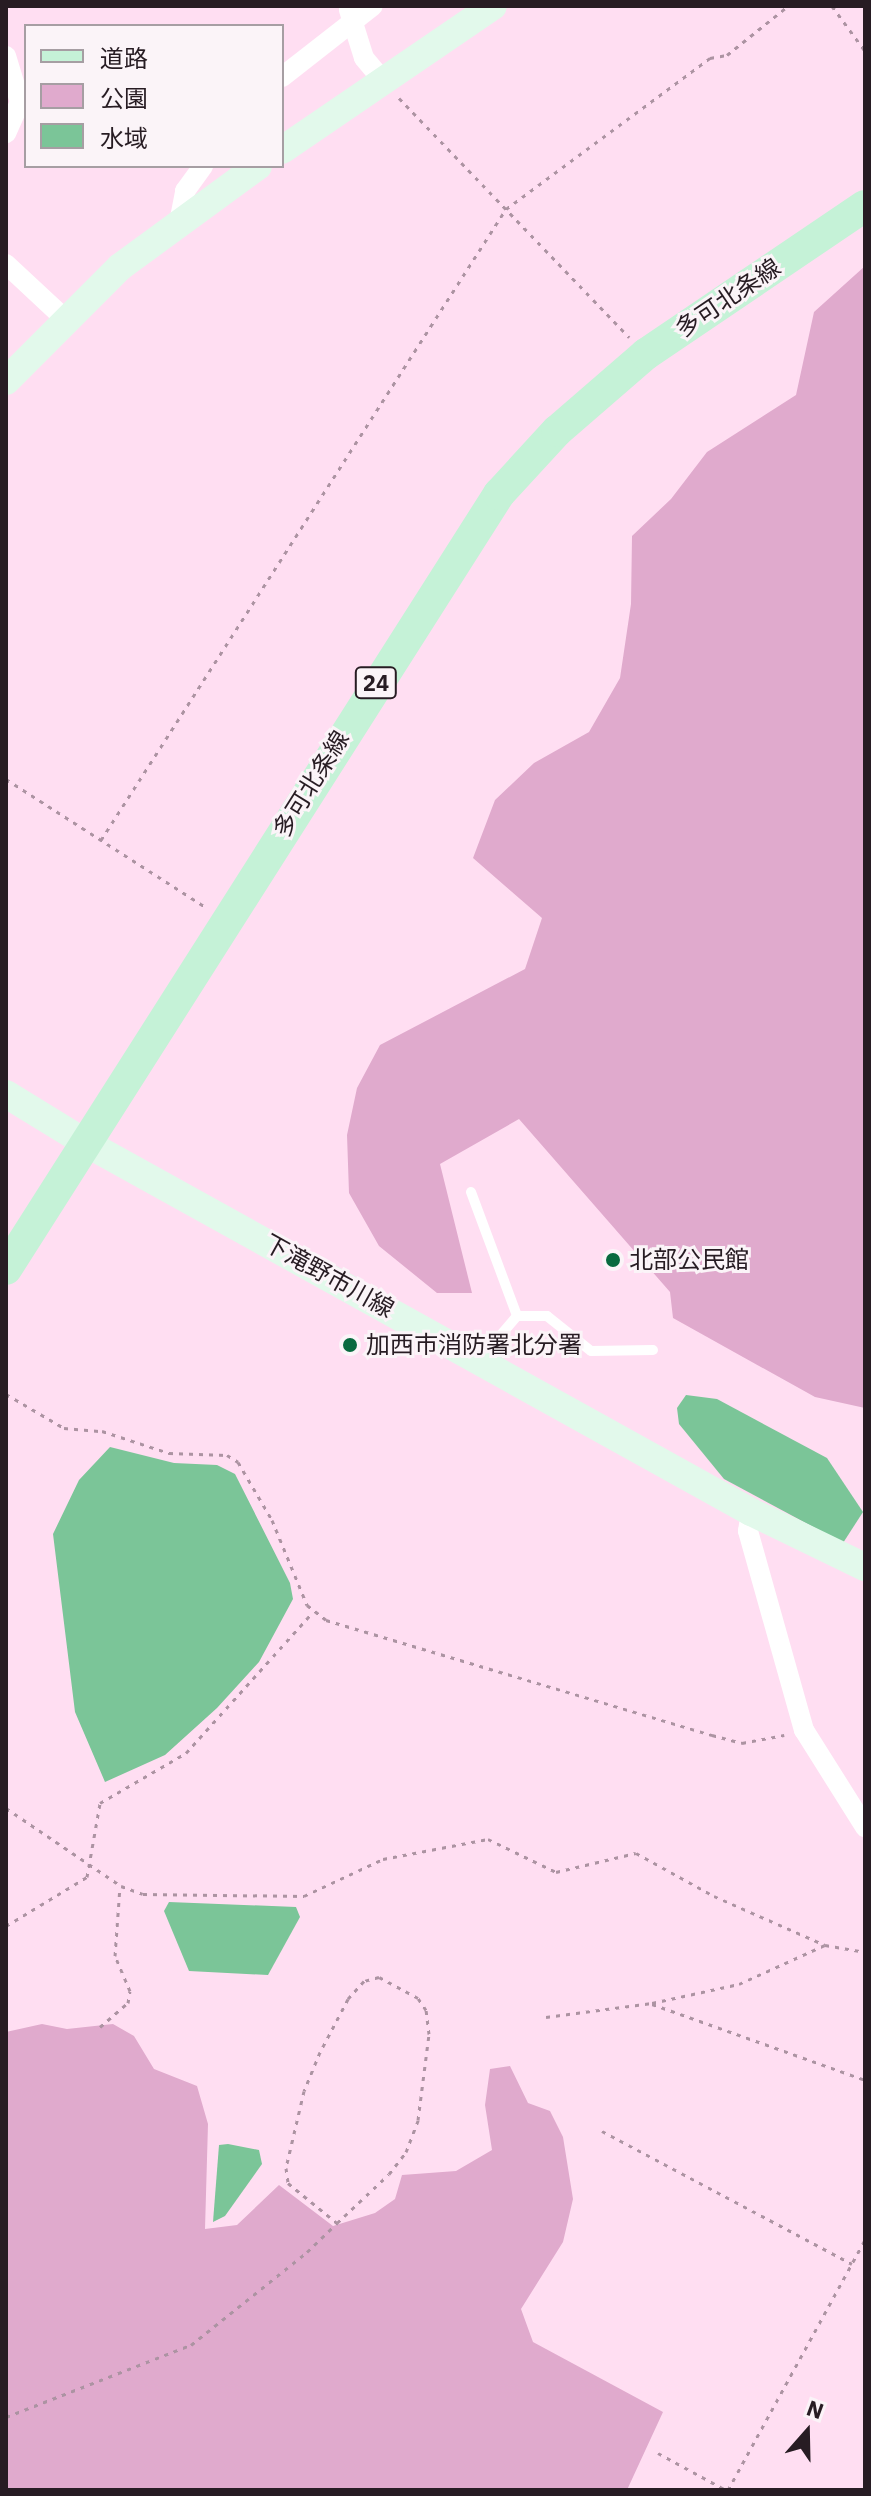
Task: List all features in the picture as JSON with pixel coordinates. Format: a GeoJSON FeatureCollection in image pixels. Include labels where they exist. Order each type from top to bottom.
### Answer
{"type":"FeatureCollection","features":[{"type":"Feature","properties":{"kind":"main road"},"geometry":{"type":"LineString","coordinates":[[284,149],[493,6]]}},
{"type":"Feature","properties":{"kind":"main road"},"geometry":{"type":"LineString","coordinates":[[6,381],[120,267],[255,168]]}},
{"type":"Feature","properties":{"kind":"main road","name":"多可北条線"},"geometry":{"type":"LineString","coordinates":[[6,1269],[499,494],[557,431],[646,354],[865,206]]}},
{"type":"Feature","properties":{"kind":"main road","name":"下滝野市川線"},"geometry":{"type":"LineString","coordinates":[[6,1094],[86,1143],[751,1512],[865,1567]]}},
{"type":"Feature","properties":{"kind":"street"},"geometry":{"type":"LineString","coordinates":[[284,75],[349,14],[373,6]]}},
{"type":"Feature","properties":{"kind":"street"},"geometry":{"type":"LineString","coordinates":[[349,14],[364,58],[384,82]]}},
{"type":"Feature","properties":{"kind":"street"},"geometry":{"type":"LineString","coordinates":[[6,56],[12,87],[20,102],[6,133]]}},
{"type":"Feature","properties":{"kind":"street"},"geometry":{"type":"LineString","coordinates":[[179,223],[185,191],[202,168]]}},
{"type":"Feature","properties":{"kind":"street"},"geometry":{"type":"LineString","coordinates":[[6,264],[66,320]]}},
{"type":"Feature","properties":{"kind":"street"},"geometry":{"type":"LineString","coordinates":[[751,1512],[748,1531],[804,1730],[865,1827]]}},
{"type":"Feature","properties":{"kind":"lane"},"geometry":{"type":"LineString","coordinates":[[471,1192],[517,1316]]}},
{"type":"Feature","properties":{"kind":"lane"},"geometry":{"type":"LineString","coordinates":[[480,1360],[517,1316],[547,1316],[591,1351],[653,1350]]}},
{"type":"Feature","properties":{"kind":"path"},"geometry":{"type":"LineString","coordinates":[[101,840],[506,209],[710,58],[727,55],[788,6]]}},
{"type":"Feature","properties":{"kind":"path"},"geometry":{"type":"LineString","coordinates":[[832,6],[865,51]]}},
{"type":"Feature","properties":{"kind":"path"},"geometry":{"type":"LineString","coordinates":[[384,82],[646,354]]}},
{"type":"Feature","properties":{"kind":"path"},"geometry":{"type":"LineString","coordinates":[[6,779],[226,921]]}},
{"type":"Feature","properties":{"kind":"path"},"geometry":{"type":"LineString","coordinates":[[6,1394],[64,1428],[102,1431],[169,1453],[227,1455],[238,1462],[272,1520],[312,1613],[742,1743],[804,1730]]}},
{"type":"Feature","properties":{"kind":"path"},"geometry":{"type":"LineString","coordinates":[[6,1926],[87,1877],[92,1865],[100,1803],[186,1753],[312,1613]]}},
{"type":"Feature","properties":{"kind":"path"},"geometry":{"type":"LineString","coordinates":[[6,1808],[121,1886],[143,1894],[304,1896],[383,1859],[488,1839],[556,1872],[636,1853],[714,1896],[825,1945],[865,1952]]}},
{"type":"Feature","properties":{"kind":"path"},"geometry":{"type":"LineString","coordinates":[[100,2027],[128,2003],[130,1991],[115,1956],[121,1886]]}},
{"type":"Feature","properties":{"kind":"path"},"geometry":{"type":"LineString","coordinates":[[546,2017],[652,2003],[766,1976],[825,1945]]}},
{"type":"Feature","properties":{"kind":"path"},"geometry":{"type":"LineString","coordinates":[[6,2417],[191,2345],[337,2223],[406,2152],[424,2087],[426,2010],[418,1998],[379,1977],[364,1981],[348,1999],[320,2052],[304,2091],[286,2168],[288,2183],[337,2223]]}},
{"type":"Feature","properties":{"kind":"path"},"geometry":{"type":"LineString","coordinates":[[652,2003],[653,2008],[865,2080]]}},
{"type":"Feature","properties":{"kind":"path"},"geometry":{"type":"LineString","coordinates":[[602,2131],[852,2264]]}},
{"type":"Feature","properties":{"kind":"path"},"geometry":{"type":"LineString","coordinates":[[658,2453],[727,2490],[865,2240]]}},
{"type":"Feature","properties":{"kind":"green space"},"geometry":{"type":"Polygon","coordinates":[[[865,266],[865,1408],[815,1397],[673,1318],[670,1292],[519,1119],[440,1164],[472,1293],[437,1293],[379,1246],[349,1193],[347,1135],[357,1088],[380,1045],[525,969],[542,918],[473,858],[495,800],[534,763],[589,732],[620,678],[631,604],[632,536],[671,499],[707,452],[796,395],[814,312],[865,266]]]}},
{"type":"Feature","properties":{"kind":"green space"},"geometry":{"type":"Polygon","coordinates":[[[42,2024],[67,2029],[113,2024],[134,2036],[154,2069],[197,2086],[208,2124],[205,2229],[237,2225],[279,2185],[333,2226],[375,2213],[395,2199],[402,2175],[456,2171],[492,2150],[485,2105],[490,2069],[510,2066],[528,2103],[550,2111],[563,2137],[573,2199],[563,2242],[521,2309],[533,2342],[663,2412],[627,2490],[6,2490],[6,2032],[42,2024]]]}},
{"type":"Feature","properties":{"kind":"water"},"geometry":{"type":"Polygon","coordinates":[[[686,1395],[717,1399],[827,1458],[863,1512],[843,1543],[724,1479],[679,1424],[677,1408],[686,1395]]]}},
{"type":"Feature","properties":{"kind":"water"},"geometry":{"type":"Polygon","coordinates":[[[110,1447],[174,1463],[217,1465],[235,1474],[290,1583],[293,1599],[259,1662],[217,1708],[165,1755],[105,1782],[75,1712],[53,1534],[79,1480],[110,1447]]]}},
{"type":"Feature","properties":{"kind":"water"},"geometry":{"type":"Polygon","coordinates":[[[169,1902],[296,1907],[300,1917],[268,1975],[189,1971],[164,1911],[169,1902]]]}},
{"type":"Feature","properties":{"kind":"water"},"geometry":{"type":"Polygon","coordinates":[[[219,2145],[259,2150],[262,2164],[225,2216],[213,2222],[219,2145]]]}},
{"type":"Feature","properties":{"kind":"place","name":"北部公民館"},"geometry":{"type":"Point","coordinates":[613,1260]}},
{"type":"Feature","properties":{"kind":"place","name":"加西市消防署北分署"},"geometry":{"type":"Point","coordinates":[350,1345]}}]}
